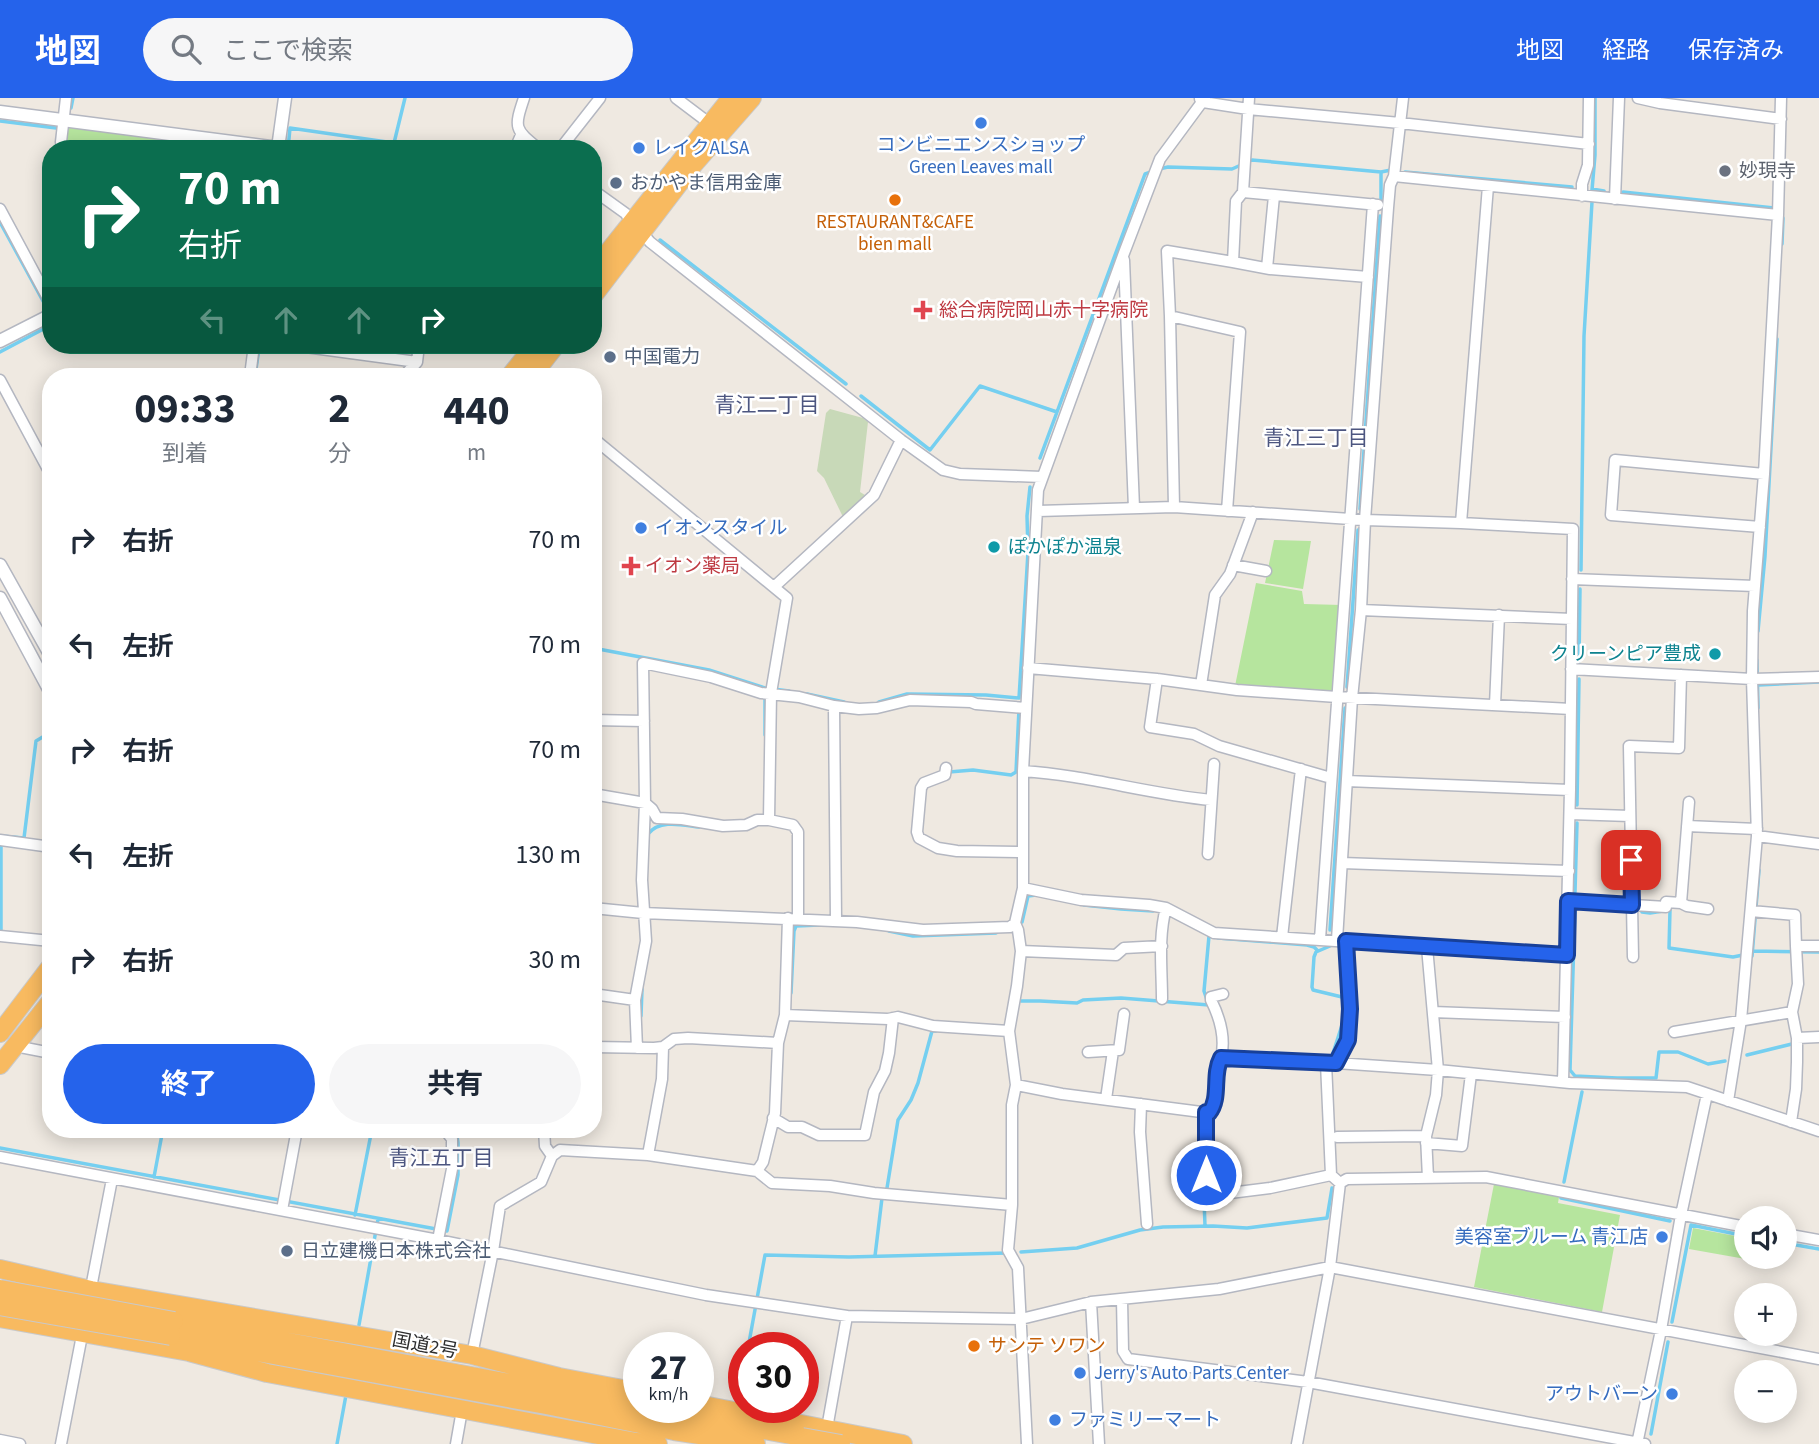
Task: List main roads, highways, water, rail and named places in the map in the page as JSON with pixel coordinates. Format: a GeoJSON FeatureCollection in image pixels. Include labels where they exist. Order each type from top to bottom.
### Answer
{"type":"FeatureCollection","features":[{"type":"Feature","properties":{"kind":"highway"},"geometry":{"type":"LineString","coordinates":[[716,128],[731,98]]}},
{"type":"Feature","properties":{"kind":"highway"},"geometry":{"type":"LineString","coordinates":[[602,282],[637,227],[716,128],[752,98]]}},
{"type":"Feature","properties":{"kind":"highway"},"geometry":{"type":"LineString","coordinates":[[602,262],[637,227]]}},
{"type":"Feature","properties":{"kind":"highway"},"geometry":{"type":"LineString","coordinates":[[538,368],[549,354]]}},
{"type":"Feature","properties":{"kind":"highway"},"geometry":{"type":"LineString","coordinates":[[0,1033],[42,978]]}},
{"type":"Feature","properties":{"kind":"highway"},"geometry":{"type":"LineString","coordinates":[[0,1065],[42,1012]]}},
{"type":"Feature","properties":{"kind":"highway"},"geometry":{"type":"LineString","coordinates":[[0,1269],[91,1290],[471,1355],[559,1377],[623,1389]]}},
{"type":"Feature","properties":{"kind":"highway","name":"国道2号"},"geometry":{"type":"LineString","coordinates":[[0,1289],[173,1329],[674,1431],[756,1444]]}},
{"type":"Feature","properties":{"kind":"highway","name":"国道2号"},"geometry":{"type":"LineString","coordinates":[[0,1306],[292,1342],[842,1444]]}},
{"type":"Feature","properties":{"kind":"highway"},"geometry":{"type":"LineString","coordinates":[[0,1318],[189,1352],[267,1373],[658,1444]]}},
{"type":"Feature","properties":{"kind":"highway"},"geometry":{"type":"LineString","coordinates":[[292,1342],[374,1348],[511,1373],[559,1377]]}},
{"type":"Feature","properties":{"kind":"highway"},"geometry":{"type":"LineString","coordinates":[[546,1405],[569,1419],[684,1444]]}},
{"type":"Feature","properties":{"kind":"highway"},"geometry":{"type":"LineString","coordinates":[[714,1408],[826,1437],[903,1444]]}},
{"type":"Feature","properties":{"kind":"waterway"},"geometry":{"type":"LineString","coordinates":[[71,108],[73,98]]}},
{"type":"Feature","properties":{"kind":"waterway"},"geometry":{"type":"LineString","coordinates":[[395,140],[405,98]]}},
{"type":"Feature","properties":{"kind":"waterway"},"geometry":{"type":"LineString","coordinates":[[1592,190],[1595,98]]}},
{"type":"Feature","properties":{"kind":"waterway"},"geometry":{"type":"LineString","coordinates":[[0,121],[56,128]]}},
{"type":"Feature","properties":{"kind":"waterway"},"geometry":{"type":"LineString","coordinates":[[289,140],[290,128],[373,140]]}},
{"type":"Feature","properties":{"kind":"waterway"},"geometry":{"type":"LineString","coordinates":[[1159,169],[1232,169],[1252,160],[1381,172]]}},
{"type":"Feature","properties":{"kind":"waterway"},"geometry":{"type":"LineString","coordinates":[[1381,201],[1381,172],[1391,170]]}},
{"type":"Feature","properties":{"kind":"waterway"},"geometry":{"type":"LineString","coordinates":[[1040,458],[1145,174],[1151,172]]}},
{"type":"Feature","properties":{"kind":"waterway"},"geometry":{"type":"LineString","coordinates":[[1405,172],[1572,187]]}},
{"type":"Feature","properties":{"kind":"waterway"},"geometry":{"type":"LineString","coordinates":[[1592,189],[1604,191]]}},
{"type":"Feature","properties":{"kind":"waterway"},"geometry":{"type":"LineString","coordinates":[[1623,192],[1774,208]]}},
{"type":"Feature","properties":{"kind":"waterway"},"geometry":{"type":"LineString","coordinates":[[1581,570],[1584,336],[1592,202]]}},
{"type":"Feature","properties":{"kind":"waterway"},"geometry":{"type":"LineString","coordinates":[[1360,509],[1380,216]]}},
{"type":"Feature","properties":{"kind":"waterway"},"geometry":{"type":"LineString","coordinates":[[1782,244],[1783,218]]}},
{"type":"Feature","properties":{"kind":"waterway"},"geometry":{"type":"LineString","coordinates":[[0,222],[42,299]]}},
{"type":"Feature","properties":{"kind":"waterway"},"geometry":{"type":"LineString","coordinates":[[660,240],[846,384]]}},
{"type":"Feature","properties":{"kind":"waterway"},"geometry":{"type":"LineString","coordinates":[[0,352],[42,330]]}},
{"type":"Feature","properties":{"kind":"waterway"},"geometry":{"type":"LineString","coordinates":[[1758,631],[1765,556],[1777,339]]}},
{"type":"Feature","properties":{"kind":"waterway"},"geometry":{"type":"LineString","coordinates":[[256,368],[258,354]]}},
{"type":"Feature","properties":{"kind":"waterway"},"geometry":{"type":"LineString","coordinates":[[861,396],[930,450],[980,386],[1057,412]]}},
{"type":"Feature","properties":{"kind":"waterway"},"geometry":{"type":"LineString","coordinates":[[1019,698],[1030,487]]}},
{"type":"Feature","properties":{"kind":"waterway"},"geometry":{"type":"LineString","coordinates":[[1347,687],[1358,530]]}},
{"type":"Feature","properties":{"kind":"waterway"},"geometry":{"type":"LineString","coordinates":[[1579,661],[1580,589]]}},
{"type":"Feature","properties":{"kind":"waterway"},"geometry":{"type":"LineString","coordinates":[[602,650],[709,670],[765,688],[789,691]]}},
{"type":"Feature","properties":{"kind":"waterway"},"geometry":{"type":"LineString","coordinates":[[1757,660],[1758,708]]}},
{"type":"Feature","properties":{"kind":"waterway"},"geometry":{"type":"LineString","coordinates":[[1577,805],[1579,679]]}},
{"type":"Feature","properties":{"kind":"waterway"},"geometry":{"type":"LineString","coordinates":[[1758,685],[1819,682]]}},
{"type":"Feature","properties":{"kind":"waterway"},"geometry":{"type":"LineString","coordinates":[[807,694],[844,702]]}},
{"type":"Feature","properties":{"kind":"waterway"},"geometry":{"type":"LineString","coordinates":[[879,702],[907,694],[1019,698]]}},
{"type":"Feature","properties":{"kind":"waterway"},"geometry":{"type":"LineString","coordinates":[[765,697],[765,735]]}},
{"type":"Feature","properties":{"kind":"waterway"},"geometry":{"type":"LineString","coordinates":[[1330,930],[1345,708]]}},
{"type":"Feature","properties":{"kind":"waterway"},"geometry":{"type":"LineString","coordinates":[[949,772],[973,770],[1011,775],[1016,772],[1019,709]]}},
{"type":"Feature","properties":{"kind":"waterway"},"geometry":{"type":"LineString","coordinates":[[1,836],[24,838],[36,741],[42,737]]}},
{"type":"Feature","properties":{"kind":"waterway"},"geometry":{"type":"LineString","coordinates":[[1575,892],[1577,823]]}},
{"type":"Feature","properties":{"kind":"waterway"},"geometry":{"type":"LineString","coordinates":[[648,834],[665,825],[699,827]]}},
{"type":"Feature","properties":{"kind":"waterway"},"geometry":{"type":"LineString","coordinates":[[1,843],[1,930]]}},
{"type":"Feature","properties":{"kind":"waterway"},"geometry":{"type":"LineString","coordinates":[[1752,956],[1759,870]]}},
{"type":"Feature","properties":{"kind":"waterway"},"geometry":{"type":"LineString","coordinates":[[1022,922],[1028,896],[1036,895]]}},
{"type":"Feature","properties":{"kind":"waterway"},"geometry":{"type":"LineString","coordinates":[[1084,905],[1153,911]]}},
{"type":"Feature","properties":{"kind":"waterway"},"geometry":{"type":"LineString","coordinates":[[1575,906],[1570,1070],[1575,1076],[1656,1078],[1659,1052],[1678,1052],[1708,1064],[1725,1061]]}},
{"type":"Feature","properties":{"kind":"waterway"},"geometry":{"type":"LineString","coordinates":[[1574,907],[1623,910]]}},
{"type":"Feature","properties":{"kind":"waterway"},"geometry":{"type":"LineString","coordinates":[[1642,912],[1670,910],[1669,948],[1733,957],[1743,955]]}},
{"type":"Feature","properties":{"kind":"waterway"},"geometry":{"type":"LineString","coordinates":[[791,993],[796,926],[819,925]]}},
{"type":"Feature","properties":{"kind":"waterway"},"geometry":{"type":"LineString","coordinates":[[889,931],[913,936],[996,933]]}},
{"type":"Feature","properties":{"kind":"waterway"},"geometry":{"type":"LineString","coordinates":[[1207,1000],[1204,991],[1209,936]]}},
{"type":"Feature","properties":{"kind":"waterway"},"geometry":{"type":"LineString","coordinates":[[1218,938],[1307,945],[1318,951]]}},
{"type":"Feature","properties":{"kind":"waterway"},"geometry":{"type":"LineString","coordinates":[[1330,946],[1316,952],[1312,987],[1313,990],[1342,997],[1345,1005]]}},
{"type":"Feature","properties":{"kind":"waterway"},"geometry":{"type":"LineString","coordinates":[[1753,951],[1819,952]]}},
{"type":"Feature","properties":{"kind":"waterway"},"geometry":{"type":"LineString","coordinates":[[641,1016],[642,989]]}},
{"type":"Feature","properties":{"kind":"waterway"},"geometry":{"type":"LineString","coordinates":[[1021,1001],[1077,1003],[1083,1000],[1121,998],[1209,1005]]}},
{"type":"Feature","properties":{"kind":"waterway"},"geometry":{"type":"LineString","coordinates":[[1333,1053],[1345,1016]]}},
{"type":"Feature","properties":{"kind":"waterway"},"geometry":{"type":"LineString","coordinates":[[887,1188],[898,1120],[911,1100],[932,1031],[936,1031]]}},
{"type":"Feature","properties":{"kind":"waterway"},"geometry":{"type":"LineString","coordinates":[[1747,1055],[1796,1043]]}},
{"type":"Feature","properties":{"kind":"waterway"},"geometry":{"type":"LineString","coordinates":[[1564,1182],[1582,1092]]}},
{"type":"Feature","properties":{"kind":"waterway"},"geometry":{"type":"LineString","coordinates":[[154,1177],[161,1138]]}},
{"type":"Feature","properties":{"kind":"waterway"},"geometry":{"type":"LineString","coordinates":[[355,1215],[370,1138]]}},
{"type":"Feature","properties":{"kind":"waterway"},"geometry":{"type":"LineString","coordinates":[[0,1148],[447,1231],[458,1175],[457,1138]]}},
{"type":"Feature","properties":{"kind":"waterway"},"geometry":{"type":"LineString","coordinates":[[1021,1252],[1077,1248],[1140,1230],[1163,1227],[1247,1228],[1327,1218],[1332,1188]]}},
{"type":"Feature","properties":{"kind":"waterway"},"geometry":{"type":"LineString","coordinates":[[875,1256],[882,1198]]}},
{"type":"Feature","properties":{"kind":"waterway"},"geometry":{"type":"LineString","coordinates":[[1561,1198],[1670,1221]]}},
{"type":"Feature","properties":{"kind":"waterway"},"geometry":{"type":"LineString","coordinates":[[1204,1199],[1205,1226]]}},
{"type":"Feature","properties":{"kind":"waterway"},"geometry":{"type":"LineString","coordinates":[[359,1325],[378,1219]]}},
{"type":"Feature","properties":{"kind":"waterway"},"geometry":{"type":"LineString","coordinates":[[1672,1322],[1691,1225],[1734,1234]]}},
{"type":"Feature","properties":{"kind":"waterway"},"geometry":{"type":"LineString","coordinates":[[1797,1245],[1819,1249]]}},
{"type":"Feature","properties":{"kind":"waterway"},"geometry":{"type":"LineString","coordinates":[[751,1332],[765,1255],[849,1257],[1007,1253]]}},
{"type":"Feature","properties":{"kind":"waterway"},"geometry":{"type":"LineString","coordinates":[[1651,1434],[1668,1342]]}},
{"type":"Feature","properties":{"kind":"waterway"},"geometry":{"type":"LineString","coordinates":[[337,1444],[346,1395]]}},
{"type":"Feature","properties":{"kind":"place","name":"コンビニエンスショップ Green Leaves mall"},"geometry":{"type":"Point","coordinates":[981,123]}},
{"type":"Feature","properties":{"kind":"place","name":"レイクALSA"},"geometry":{"type":"Point","coordinates":[639,148]}},
{"type":"Feature","properties":{"kind":"place","name":"妙現寺"},"geometry":{"type":"Point","coordinates":[1725,171]}},
{"type":"Feature","properties":{"kind":"place","name":"おかやま信用金庫"},"geometry":{"type":"Point","coordinates":[616,183]}},
{"type":"Feature","properties":{"kind":"place","name":"RESTAURANT&CAFE bien mall"},"geometry":{"type":"Point","coordinates":[895,200]}},
{"type":"Feature","properties":{"kind":"place","name":"総合病院岡山赤十字病院"},"geometry":{"type":"Point","coordinates":[923,310]}},
{"type":"Feature","properties":{"kind":"place","name":"中国電力"},"geometry":{"type":"Point","coordinates":[610,357]}},
{"type":"Feature","properties":{"kind":"place","name":"イオンスタイル"},"geometry":{"type":"Point","coordinates":[641,528]}},
{"type":"Feature","properties":{"kind":"place","name":"ぽかぽか温泉"},"geometry":{"type":"Point","coordinates":[994,547]}},
{"type":"Feature","properties":{"kind":"place","name":"イオン薬局"},"geometry":{"type":"Point","coordinates":[631,566]}},
{"type":"Feature","properties":{"kind":"place","name":"クリーンピア豊成"},"geometry":{"type":"Point","coordinates":[1715,654]}},
{"type":"Feature","properties":{"kind":"place","name":"美容室ブルーム 青江店"},"geometry":{"type":"Point","coordinates":[1662,1237]}},
{"type":"Feature","properties":{"kind":"place","name":"日立建機日本株式会社"},"geometry":{"type":"Point","coordinates":[287,1251]}},
{"type":"Feature","properties":{"kind":"place","name":"サンテ ソワン"},"geometry":{"type":"Point","coordinates":[974,1346]}},
{"type":"Feature","properties":{"kind":"place","name":"Jerry's Auto Parts Center"},"geometry":{"type":"Point","coordinates":[1080,1373]}},
{"type":"Feature","properties":{"kind":"place","name":"アウトバーン"},"geometry":{"type":"Point","coordinates":[1672,1394]}},
{"type":"Feature","properties":{"kind":"place","name":"ファミリーマート"},"geometry":{"type":"Point","coordinates":[1055,1420]}},
{"type":"Feature","properties":{"kind":"district","name":"青江二丁目"},"geometry":{"type":"Point","coordinates":[767,405]}},
{"type":"Feature","properties":{"kind":"district","name":"青江三丁目"},"geometry":{"type":"Point","coordinates":[1316,438]}},
{"type":"Feature","properties":{"kind":"district","name":"青江五丁目"},"geometry":{"type":"Point","coordinates":[441,1158]}}]}
